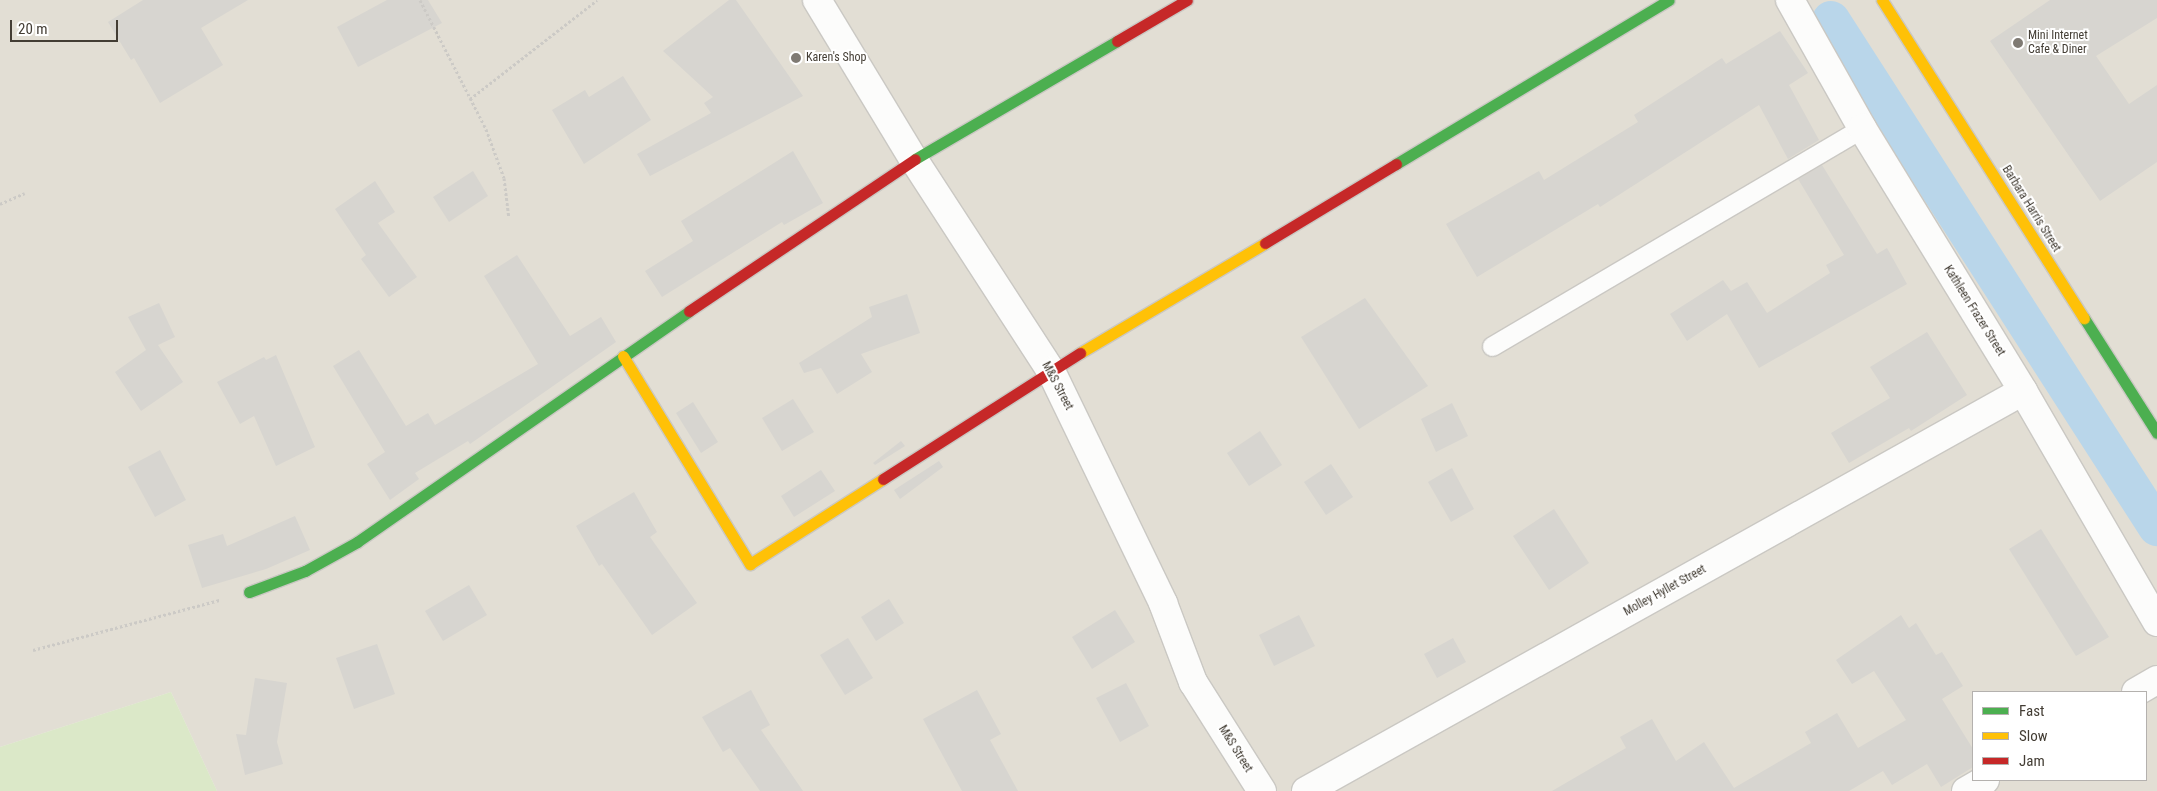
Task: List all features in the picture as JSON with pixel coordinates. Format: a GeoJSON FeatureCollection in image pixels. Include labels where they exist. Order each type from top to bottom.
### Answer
{"type":"FeatureCollection","features":[{"type":"Feature","properties":{"kind":"street","name":"M&S Street"},"geometry":{"type":"LineString","coordinates":[[817,0],[914,160],[1051,371],[1159,595],[1193,682],[1262,791]]}},
{"type":"Feature","properties":{"kind":"street"},"geometry":{"type":"LineString","coordinates":[[249,592],[305,571],[357,542],[623,356],[914,160],[1187,0]]}},
{"type":"Feature","properties":{"kind":"street"},"geometry":{"type":"LineString","coordinates":[[623,356],[750,564],[1051,371],[1669,0]]}},
{"type":"Feature","properties":{"kind":"street","name":"Kathleen Frazer Street"},"geometry":{"type":"LineString","coordinates":[[1790,0],[1862,128],[2023,391],[2157,622]]}},
{"type":"Feature","properties":{"kind":"street","name":"Barbara Harris Street"},"geometry":{"type":"LineString","coordinates":[[1882,0],[2157,433]]}},
{"type":"Feature","properties":{"kind":"street","name":"Molley Hyllet Street"},"geometry":{"type":"LineString","coordinates":[[1306,791],[2023,391]]}},
{"type":"Feature","properties":{"kind":"street"},"geometry":{"type":"LineString","coordinates":[[2138,691],[2157,680]]}},
{"type":"Feature","properties":{"kind":"street"},"geometry":{"type":"LineString","coordinates":[[1966,791],[1983,781]]}},
{"type":"Feature","properties":{"kind":"lane"},"geometry":{"type":"LineString","coordinates":[[1492,346],[1862,128]]}},
{"type":"Feature","properties":{"kind":"path"},"geometry":{"type":"LineString","coordinates":[[420,0],[486,129],[504,178],[509,216]]}},
{"type":"Feature","properties":{"kind":"path"},"geometry":{"type":"LineString","coordinates":[[470,99],[597,0]]}},
{"type":"Feature","properties":{"kind":"path"},"geometry":{"type":"LineString","coordinates":[[0,204],[25,193]]}},
{"type":"Feature","properties":{"kind":"path"},"geometry":{"type":"LineString","coordinates":[[33,650],[249,592]]}},
{"type":"Feature","properties":{"kind":"shaded area"},"geometry":{"type":"Polygon","coordinates":[[[0,0],[2157,0],[2157,791],[217,791],[171,692],[0,747],[0,0]]]}},
{"type":"Feature","properties":{"kind":"green space"},"geometry":{"type":"Polygon","coordinates":[[[171,692],[217,791],[0,791],[0,747],[171,692]]]}},
{"type":"Feature","properties":{"kind":"building"},"geometry":{"type":"Polygon","coordinates":[[[143,0],[248,0],[201,28],[223,65],[160,103],[134,58],[131,60],[108,22],[143,0]]]}},
{"type":"Feature","properties":{"kind":"building"},"geometry":{"type":"Polygon","coordinates":[[[387,0],[428,0],[442,23],[358,67],[337,27],[387,0]]]}},
{"type":"Feature","properties":{"kind":"building"},"geometry":{"type":"Polygon","coordinates":[[[729,0],[736,0],[803,96],[650,176],[637,154],[711,113],[704,103],[713,97],[663,51],[729,0]]]}},
{"type":"Feature","properties":{"kind":"building"},"geometry":{"type":"Polygon","coordinates":[[[2050,0],[2157,0],[2157,18],[2096,56],[2129,104],[2157,85],[2157,162],[2100,201],[1990,41],[2050,0]]]}},
{"type":"Feature","properties":{"kind":"building"},"geometry":{"type":"Polygon","coordinates":[[[1780,31],[1808,73],[1789,85],[1819,140],[1788,159],[1759,105],[1600,207],[1598,204],[1477,277],[1446,224],[1539,171],[1544,180],[1638,122],[1634,115],[1722,58],[1726,64],[1780,31]]]}},
{"type":"Feature","properties":{"kind":"building"},"geometry":{"type":"Polygon","coordinates":[[[623,76],[651,120],[584,164],[552,110],[585,90],[589,97],[623,76]]]}},
{"type":"Feature","properties":{"kind":"building"},"geometry":{"type":"Polygon","coordinates":[[[793,151],[823,203],[784,225],[782,222],[662,297],[645,271],[693,241],[681,221],[793,151]]]}},
{"type":"Feature","properties":{"kind":"building"},"geometry":{"type":"Polygon","coordinates":[[[1822,165],[1877,254],[1887,248],[1907,284],[1759,368],[1727,314],[1687,341],[1670,314],[1723,280],[1731,291],[1747,282],[1767,313],[1830,273],[1826,265],[1844,255],[1798,179],[1822,165]]]}},
{"type":"Feature","properties":{"kind":"building"},"geometry":{"type":"Polygon","coordinates":[[[473,171],[488,196],[449,222],[433,197],[473,171]]]}},
{"type":"Feature","properties":{"kind":"building"},"geometry":{"type":"Polygon","coordinates":[[[375,181],[395,212],[378,223],[417,277],[389,297],[361,259],[366,255],[335,209],[375,181]]]}},
{"type":"Feature","properties":{"kind":"building"},"geometry":{"type":"Polygon","coordinates":[[[517,255],[570,336],[601,317],[616,342],[470,444],[468,441],[415,473],[419,479],[390,500],[367,464],[385,452],[333,366],[359,350],[406,426],[428,413],[435,425],[538,364],[484,276],[517,255]]]}},
{"type":"Feature","properties":{"kind":"building"},"geometry":{"type":"Polygon","coordinates":[[[907,294],[920,333],[861,354],[872,372],[837,394],[821,368],[804,373],[799,363],[872,317],[869,307],[907,294]]]}},
{"type":"Feature","properties":{"kind":"building"},"geometry":{"type":"Polygon","coordinates":[[[1365,298],[1428,386],[1359,429],[1301,337],[1365,298]]]}},
{"type":"Feature","properties":{"kind":"building"},"geometry":{"type":"Polygon","coordinates":[[[159,303],[175,337],[158,345],[183,382],[141,411],[115,372],[146,350],[128,317],[159,303]]]}},
{"type":"Feature","properties":{"kind":"building"},"geometry":{"type":"Polygon","coordinates":[[[1927,332],[1967,395],[1911,431],[1909,428],[1849,463],[1831,433],[1890,398],[1870,367],[1927,332]]]}},
{"type":"Feature","properties":{"kind":"building"},"geometry":{"type":"Polygon","coordinates":[[[276,355],[315,447],[276,466],[254,416],[240,424],[217,382],[264,357],[266,360],[276,355]]]}},
{"type":"Feature","properties":{"kind":"building"},"geometry":{"type":"Polygon","coordinates":[[[793,399],[814,432],[782,451],[762,418],[793,399]]]}},
{"type":"Feature","properties":{"kind":"building"},"geometry":{"type":"Polygon","coordinates":[[[693,402],[718,442],[701,453],[676,413],[693,402]]]}},
{"type":"Feature","properties":{"kind":"building"},"geometry":{"type":"Polygon","coordinates":[[[1452,403],[1468,436],[1436,452],[1421,419],[1452,403]]]}},
{"type":"Feature","properties":{"kind":"building"},"geometry":{"type":"Polygon","coordinates":[[[1260,431],[1282,465],[1249,486],[1227,453],[1260,431]]]}},
{"type":"Feature","properties":{"kind":"building"},"geometry":{"type":"Polygon","coordinates":[[[901,441],[905,446],[875,465],[873,463],[901,441]]]}},
{"type":"Feature","properties":{"kind":"building"},"geometry":{"type":"Polygon","coordinates":[[[160,450],[186,500],[155,517],[128,467],[160,450]]]}},
{"type":"Feature","properties":{"kind":"building"},"geometry":{"type":"Polygon","coordinates":[[[939,461],[943,467],[900,499],[894,490],[939,461]]]}},
{"type":"Feature","properties":{"kind":"building"},"geometry":{"type":"Polygon","coordinates":[[[1331,464],[1353,497],[1326,515],[1304,482],[1331,464]]]}},
{"type":"Feature","properties":{"kind":"building"},"geometry":{"type":"Polygon","coordinates":[[[1452,468],[1474,509],[1451,522],[1428,482],[1452,468]]]}},
{"type":"Feature","properties":{"kind":"building"},"geometry":{"type":"Polygon","coordinates":[[[821,470],[835,491],[794,517],[781,496],[821,470]]]}},
{"type":"Feature","properties":{"kind":"building"},"geometry":{"type":"Polygon","coordinates":[[[634,492],[657,532],[650,537],[697,603],[652,635],[602,564],[599,566],[576,526],[634,492]]]}},
{"type":"Feature","properties":{"kind":"building"},"geometry":{"type":"Polygon","coordinates":[[[1554,509],[1589,563],[1549,590],[1513,536],[1554,509]]]}},
{"type":"Feature","properties":{"kind":"building"},"geometry":{"type":"Polygon","coordinates":[[[295,516],[310,550],[266,569],[202,588],[188,545],[223,534],[227,546],[295,516]]]}},
{"type":"Feature","properties":{"kind":"building"},"geometry":{"type":"Polygon","coordinates":[[[2041,529],[2109,637],[2076,656],[2009,549],[2041,529]]]}},
{"type":"Feature","properties":{"kind":"building"},"geometry":{"type":"Polygon","coordinates":[[[469,585],[487,615],[443,641],[425,611],[469,585]]]}},
{"type":"Feature","properties":{"kind":"building"},"geometry":{"type":"Polygon","coordinates":[[[889,599],[904,623],[876,641],[861,617],[889,599]]]}},
{"type":"Feature","properties":{"kind":"building"},"geometry":{"type":"Polygon","coordinates":[[[1115,610],[1135,642],[1092,669],[1072,637],[1115,610]]]}},
{"type":"Feature","properties":{"kind":"building"},"geometry":{"type":"Polygon","coordinates":[[[1299,615],[1315,646],[1274,666],[1259,635],[1299,615]]]}},
{"type":"Feature","properties":{"kind":"building"},"geometry":{"type":"Polygon","coordinates":[[[1901,615],[1909,628],[1916,623],[1936,655],[1942,652],[1963,686],[1942,699],[1972,747],[1972,768],[1941,787],[1927,764],[1892,785],[1883,771],[1849,791],[1552,791],[1626,748],[1620,737],[1652,719],[1676,761],[1704,742],[1734,788],[1811,743],[1805,732],[1837,713],[1858,748],[1906,720],[1874,671],[1852,684],[1836,660],[1901,615]]]}},
{"type":"Feature","properties":{"kind":"building"},"geometry":{"type":"Polygon","coordinates":[[[848,638],[873,678],[845,695],[820,655],[848,638]]]}},
{"type":"Feature","properties":{"kind":"building"},"geometry":{"type":"Polygon","coordinates":[[[1453,638],[1466,662],[1437,678],[1424,654],[1453,638]]]}},
{"type":"Feature","properties":{"kind":"building"},"geometry":{"type":"Polygon","coordinates":[[[377,644],[395,694],[354,709],[336,658],[377,644]]]}},
{"type":"Feature","properties":{"kind":"building"},"geometry":{"type":"Polygon","coordinates":[[[255,678],[287,683],[277,742],[283,764],[245,775],[236,734],[246,735],[255,678]]]}},
{"type":"Feature","properties":{"kind":"building"},"geometry":{"type":"Polygon","coordinates":[[[1126,683],[1149,726],[1120,742],[1096,698],[1126,683]]]}},
{"type":"Feature","properties":{"kind":"building"},"geometry":{"type":"Polygon","coordinates":[[[751,690],[770,725],[761,730],[803,791],[760,791],[730,748],[723,752],[702,717],[751,690]]]}},
{"type":"Feature","properties":{"kind":"building"},"geometry":{"type":"Polygon","coordinates":[[[977,690],[1001,734],[990,740],[1018,791],[962,791],[923,719],[977,690]]]}},
{"type":"Feature","properties":{"kind":"waterway"},"geometry":{"type":"LineString","coordinates":[[1831,20],[2157,527]]}},
{"type":"Feature","properties":{"kind":"traffic: fast"},"geometry":{"type":"LineString","coordinates":[[1396,164],[1669,0]]}},
{"type":"Feature","properties":{"kind":"traffic: fast"},"geometry":{"type":"LineString","coordinates":[[915,159],[1117,41]]}},
{"type":"Feature","properties":{"kind":"traffic: fast"},"geometry":{"type":"LineString","coordinates":[[249,592],[305,571],[357,542],[689,311]]}},
{"type":"Feature","properties":{"kind":"traffic: fast"},"geometry":{"type":"LineString","coordinates":[[2084,318],[2157,433]]}},
{"type":"Feature","properties":{"kind":"traffic: slow"},"geometry":{"type":"LineString","coordinates":[[1882,0],[2084,318]]}},
{"type":"Feature","properties":{"kind":"traffic: slow"},"geometry":{"type":"LineString","coordinates":[[1080,353],[1265,243]]}},
{"type":"Feature","properties":{"kind":"traffic: slow"},"geometry":{"type":"LineString","coordinates":[[623,356],[750,564],[883,479]]}},
{"type":"Feature","properties":{"kind":"traffic: jam"},"geometry":{"type":"LineString","coordinates":[[1117,41],[1187,0]]}},
{"type":"Feature","properties":{"kind":"traffic: jam"},"geometry":{"type":"LineString","coordinates":[[689,311],[915,159]]}},
{"type":"Feature","properties":{"kind":"traffic: jam"},"geometry":{"type":"LineString","coordinates":[[1265,243],[1396,164]]}},
{"type":"Feature","properties":{"kind":"traffic: jam"},"geometry":{"type":"LineString","coordinates":[[883,479],[1080,353]]}},
{"type":"Feature","properties":{"kind":"place","name":"Mini Internet Cafe & Diner"},"geometry":{"type":"Point","coordinates":[2018,43]}},
{"type":"Feature","properties":{"kind":"place","name":"Karen's Shop"},"geometry":{"type":"Point","coordinates":[796,58]}}]}
